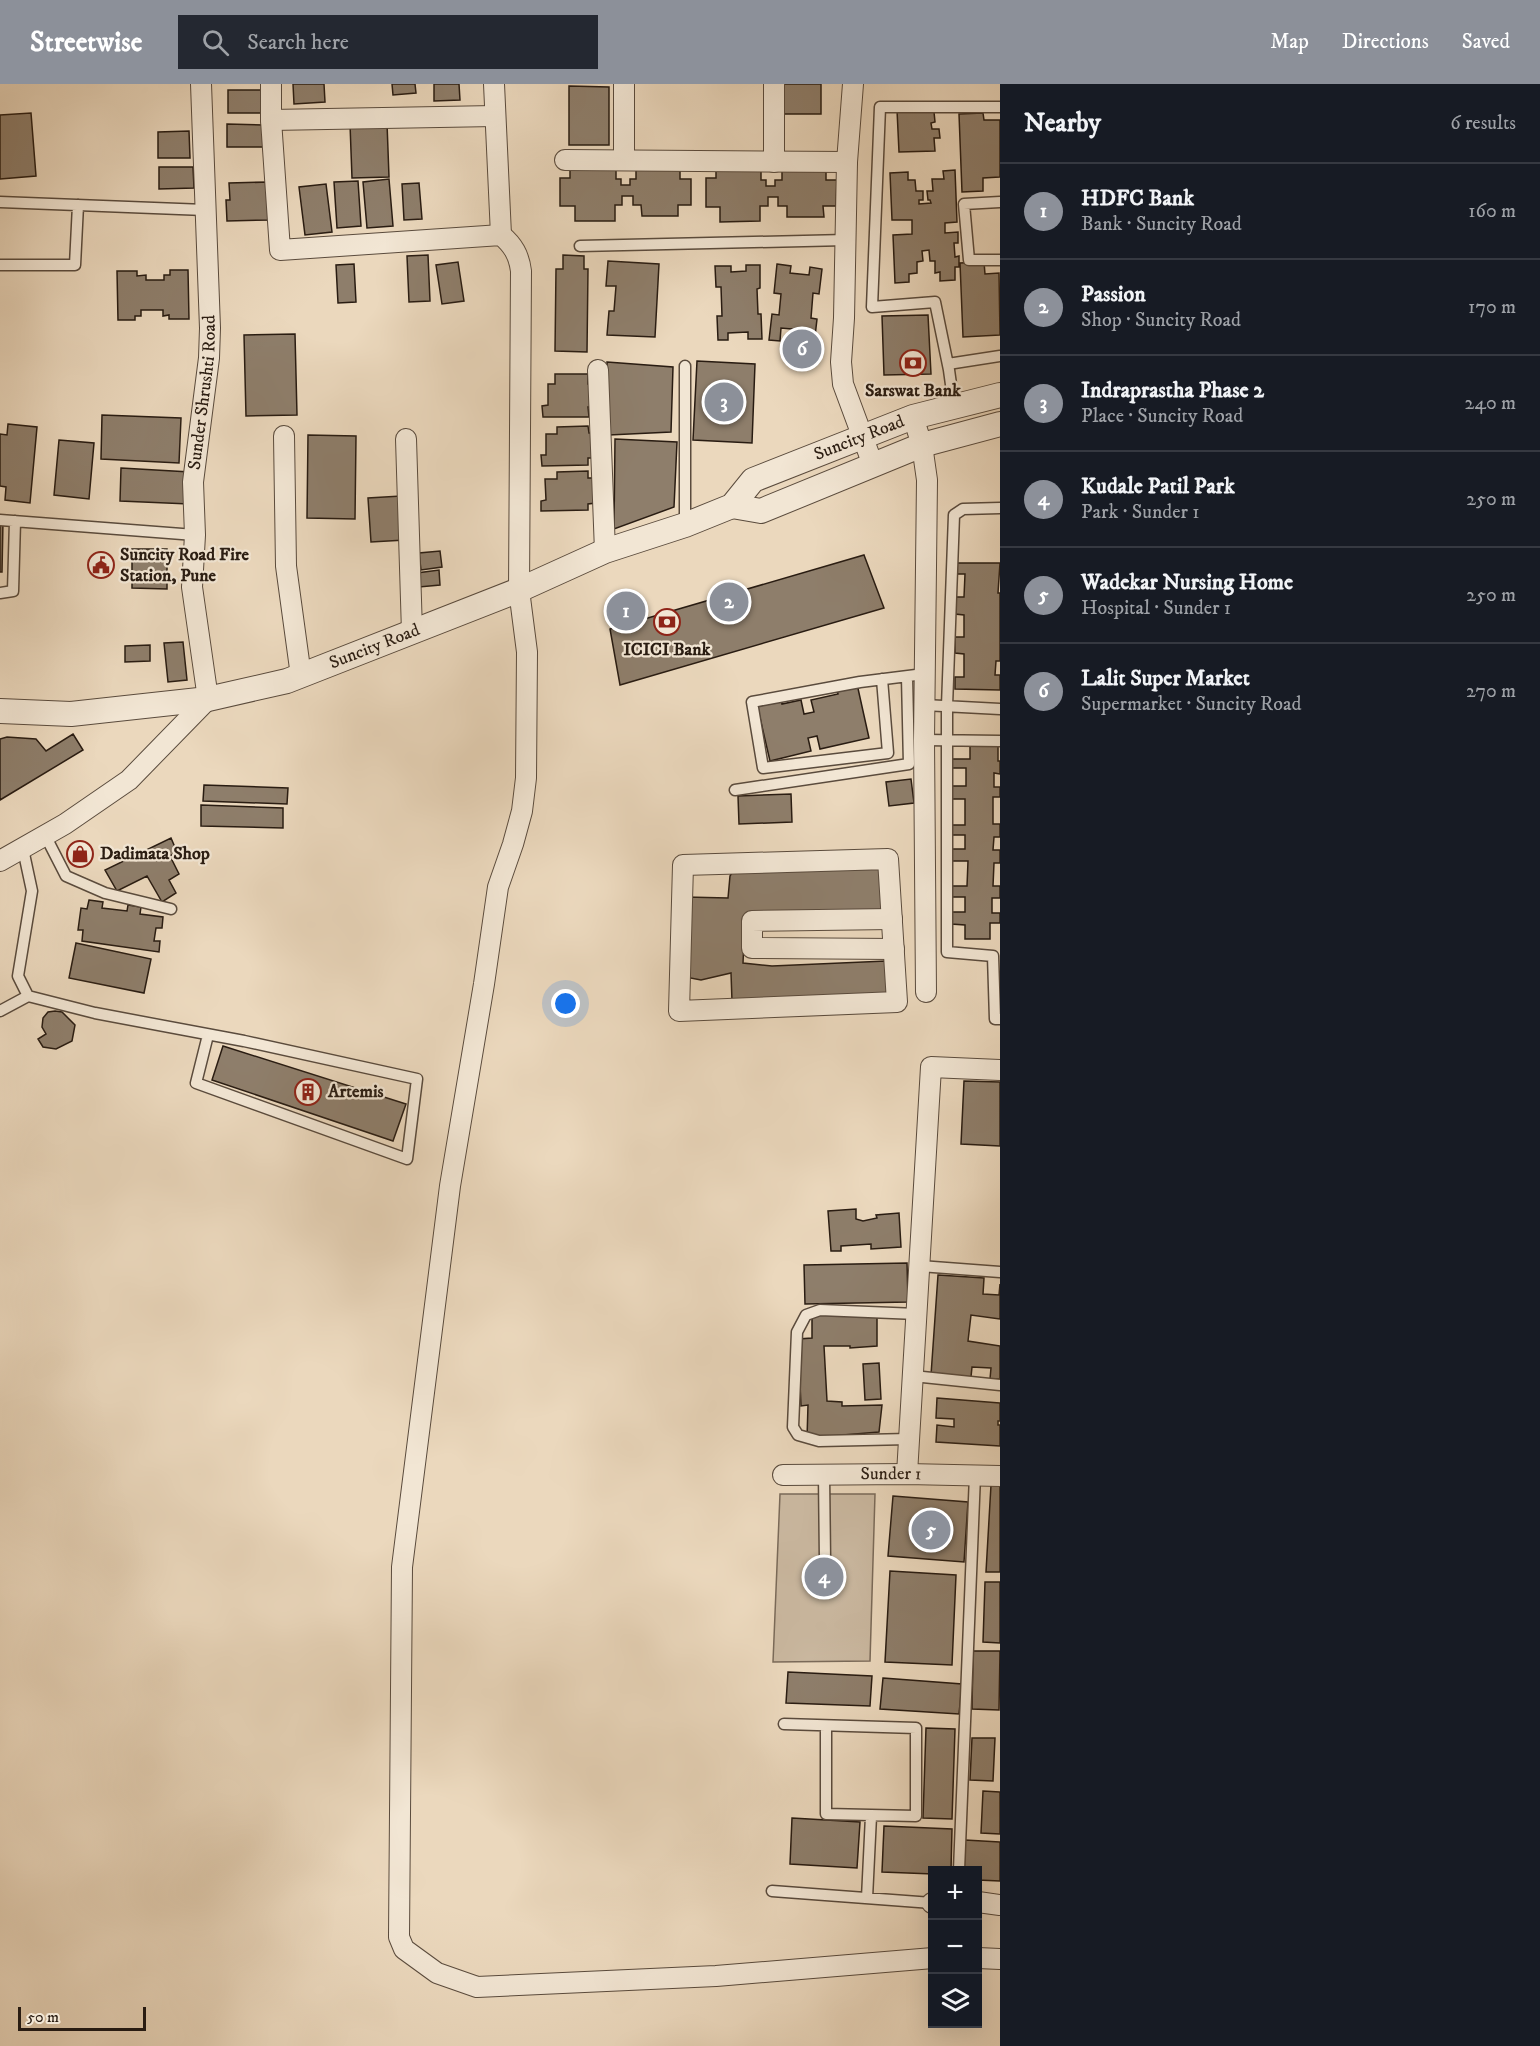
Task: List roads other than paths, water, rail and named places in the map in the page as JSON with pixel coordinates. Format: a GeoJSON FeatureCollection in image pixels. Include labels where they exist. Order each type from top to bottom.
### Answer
{"type":"FeatureCollection","features":[{"type":"Feature","properties":{"kind":"street","name":"Sunder Shrushti Road"},"geometry":{"type":"LineString","coordinates":[[201,84],[210,328],[209,358],[194,482],[195,535],[192,587],[208,699]]}},
{"type":"Feature","properties":{"kind":"street"},"geometry":{"type":"LineString","coordinates":[[271,84],[271,120],[280,250],[501,235]]}},
{"type":"Feature","properties":{"kind":"street"},"geometry":{"type":"LineString","coordinates":[[494,84],[501,235],[515,250],[521,271],[519,590],[527,652],[526,778],[519,823],[498,887],[450,1186],[402,1567],[399,1937],[404,1949],[437,1973],[477,1987],[716,1976],[928,1958]]}},
{"type":"Feature","properties":{"kind":"street"},"geometry":{"type":"LineString","coordinates":[[624,84],[624,160]]}},
{"type":"Feature","properties":{"kind":"street"},"geometry":{"type":"LineString","coordinates":[[774,84],[774,162]]}},
{"type":"Feature","properties":{"kind":"street"},"geometry":{"type":"LineString","coordinates":[[853,84],[847,162],[841,362],[843,384],[873,465]]}},
{"type":"Feature","properties":{"kind":"street"},"geometry":{"type":"LineString","coordinates":[[271,120],[495,116]]}},
{"type":"Feature","properties":{"kind":"street"},"geometry":{"type":"LineString","coordinates":[[565,160],[847,162]]}},
{"type":"Feature","properties":{"kind":"street"},"geometry":{"type":"LineString","coordinates":[[598,370],[604,551]]}},
{"type":"Feature","properties":{"kind":"street","name":"Suncity Road"},"geometry":{"type":"LineString","coordinates":[[0,711],[71,714],[208,699],[286,681],[519,590],[604,551],[685,525],[732,506],[753,480],[913,417],[1000,395]]}},
{"type":"Feature","properties":{"kind":"street"},"geometry":{"type":"LineString","coordinates":[[913,417],[922,445],[927,480],[916,675],[924,705],[926,992]]}},
{"type":"Feature","properties":{"kind":"street","name":"Suncity Road"},"geometry":{"type":"LineString","coordinates":[[732,506],[761,511],[922,445],[1000,424]]}},
{"type":"Feature","properties":{"kind":"street"},"geometry":{"type":"LineString","coordinates":[[284,436],[286,566],[301,676]]}},
{"type":"Feature","properties":{"kind":"street"},"geometry":{"type":"LineString","coordinates":[[406,439],[412,632]]}},
{"type":"Feature","properties":{"kind":"street"},"geometry":{"type":"LineString","coordinates":[[0,861],[65,824],[129,780],[208,699]]}},
{"type":"Feature","properties":{"kind":"street"},"geometry":{"type":"LineString","coordinates":[[888,859],[893,934],[897,1002],[679,1011],[683,865],[888,859]]}},
{"type":"Feature","properties":{"kind":"street"},"geometry":{"type":"LineString","coordinates":[[893,934],[752,948],[752,921],[893,934],[924,934]]}},
{"type":"Feature","properties":{"kind":"street"},"geometry":{"type":"LineString","coordinates":[[907,1474],[931,1067],[1000,1070]]}},
{"type":"Feature","properties":{"kind":"street","name":"Sunder 1"},"geometry":{"type":"LineString","coordinates":[[783,1475],[1000,1476]]}},
{"type":"Feature","properties":{"kind":"street"},"geometry":{"type":"LineString","coordinates":[[982,1903],[1000,1905]]}},
{"type":"Feature","properties":{"kind":"street"},"geometry":{"type":"LineString","coordinates":[[982,1959],[1000,1959]]}},
{"type":"Feature","properties":{"kind":"lane"},"geometry":{"type":"LineString","coordinates":[[954,406],[935,302],[872,307],[880,107],[1000,107]]}},
{"type":"Feature","properties":{"kind":"lane"},"geometry":{"type":"LineString","coordinates":[[0,202],[206,210]]}},
{"type":"Feature","properties":{"kind":"lane"},"geometry":{"type":"LineString","coordinates":[[1000,202],[964,204],[969,260],[1000,260]]}},
{"type":"Feature","properties":{"kind":"lane"},"geometry":{"type":"LineString","coordinates":[[0,265],[75,265],[78,205]]}},
{"type":"Feature","properties":{"kind":"lane"},"geometry":{"type":"LineString","coordinates":[[580,246],[846,240]]}},
{"type":"Feature","properties":{"kind":"lane"},"geometry":{"type":"LineString","coordinates":[[948,364],[1000,356]]}},
{"type":"Feature","properties":{"kind":"lane"},"geometry":{"type":"LineString","coordinates":[[685,366],[685,525]]}},
{"type":"Feature","properties":{"kind":"lane"},"geometry":{"type":"LineString","coordinates":[[1000,508],[963,509],[954,515],[947,706],[947,952],[993,956],[995,1019],[1000,1019]]}},
{"type":"Feature","properties":{"kind":"lane"},"geometry":{"type":"LineString","coordinates":[[0,520],[195,535]]}},
{"type":"Feature","properties":{"kind":"lane"},"geometry":{"type":"LineString","coordinates":[[0,593],[13,591],[15,521]]}},
{"type":"Feature","properties":{"kind":"lane"},"geometry":{"type":"LineString","coordinates":[[735,790],[909,764],[916,675],[882,679],[860,682],[752,702],[764,768],[888,753],[882,679]]}},
{"type":"Feature","properties":{"kind":"lane"},"geometry":{"type":"LineString","coordinates":[[924,705],[1000,709]]}},
{"type":"Feature","properties":{"kind":"lane"},"geometry":{"type":"LineString","coordinates":[[924,740],[1000,741]]}},
{"type":"Feature","properties":{"kind":"lane"},"geometry":{"type":"LineString","coordinates":[[45,835],[66,876],[105,893],[171,909]]}},
{"type":"Feature","properties":{"kind":"lane"},"geometry":{"type":"LineString","coordinates":[[23,849],[32,891],[18,976],[28,996]]}},
{"type":"Feature","properties":{"kind":"lane"},"geometry":{"type":"LineString","coordinates":[[0,1011],[28,996],[94,1013],[208,1035],[417,1079],[407,1159],[196,1083],[208,1035]]}},
{"type":"Feature","properties":{"kind":"lane"},"geometry":{"type":"LineString","coordinates":[[920,1266],[1000,1272]]}},
{"type":"Feature","properties":{"kind":"lane"},"geometry":{"type":"LineString","coordinates":[[909,1439],[819,1441],[798,1435],[793,1427],[795,1353],[797,1332],[806,1315],[820,1311],[916,1314]]}},
{"type":"Feature","properties":{"kind":"lane"},"geometry":{"type":"LineString","coordinates":[[913,1376],[1000,1384]]}},
{"type":"Feature","properties":{"kind":"lane"},"geometry":{"type":"LineString","coordinates":[[824,1474],[825,1561]]}},
{"type":"Feature","properties":{"kind":"lane"},"geometry":{"type":"LineString","coordinates":[[959,1866],[975,1475]]}},
{"type":"Feature","properties":{"kind":"lane"},"geometry":{"type":"LineString","coordinates":[[784,1724],[916,1728],[916,1816],[826,1814],[826,1726]]}},
{"type":"Feature","properties":{"kind":"lane"},"geometry":{"type":"LineString","coordinates":[[867,1898],[871,1816]]}},
{"type":"Feature","properties":{"kind":"lane"},"geometry":{"type":"LineString","coordinates":[[772,1891],[928,1903]]}},
{"type":"Feature","properties":{"kind":"place","name":"Lalit Super Market"},"geometry":{"type":"Point","coordinates":[802,349]}},
{"type":"Feature","properties":{"kind":"place","name":"Sarswat Bank"},"geometry":{"type":"Point","coordinates":[913,363]}},
{"type":"Feature","properties":{"kind":"place","name":"Indraprastha Phase 2"},"geometry":{"type":"Point","coordinates":[724,402]}},
{"type":"Feature","properties":{"kind":"place","name":"Suncity Road Fire Station, Pune"},"geometry":{"type":"Point","coordinates":[101,565]}},
{"type":"Feature","properties":{"kind":"place","name":"Passion"},"geometry":{"type":"Point","coordinates":[729,602]}},
{"type":"Feature","properties":{"kind":"place","name":"HDFC Bank"},"geometry":{"type":"Point","coordinates":[626,611]}},
{"type":"Feature","properties":{"kind":"place","name":"ICICI Bank"},"geometry":{"type":"Point","coordinates":[667,622]}},
{"type":"Feature","properties":{"kind":"place","name":"Dadimata Shop"},"geometry":{"type":"Point","coordinates":[80,854]}},
{"type":"Feature","properties":{"kind":"place","name":"Artemis"},"geometry":{"type":"Point","coordinates":[308,1092]}},
{"type":"Feature","properties":{"kind":"place","name":"Wadekar Nursing Home"},"geometry":{"type":"Point","coordinates":[931,1530]}},
{"type":"Feature","properties":{"kind":"place","name":"Kudale Patil Park"},"geometry":{"type":"Point","coordinates":[824,1577]}}]}
